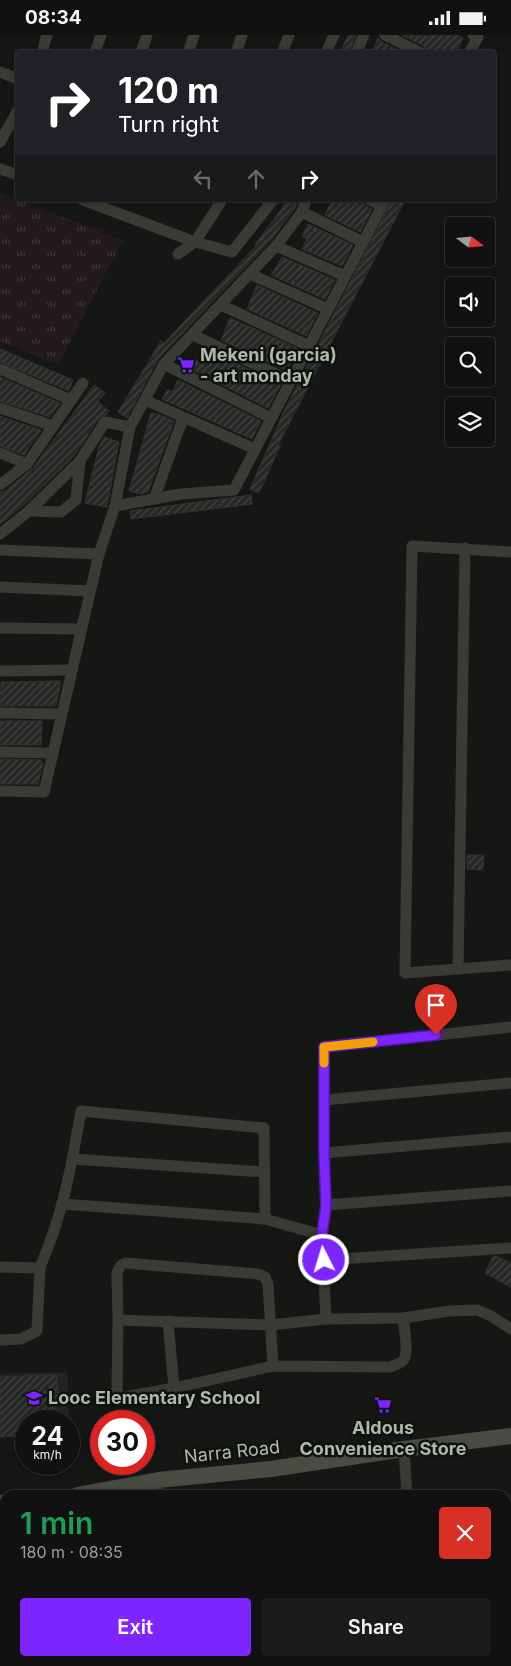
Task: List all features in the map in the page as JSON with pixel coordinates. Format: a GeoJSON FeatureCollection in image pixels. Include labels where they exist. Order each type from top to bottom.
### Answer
{"type":"FeatureCollection","features":[{"type":"Feature","properties":{"kind":"main road","name":"Narra Road"},"geometry":{"type":"LineString","coordinates":[[135,1490],[158,1488],[404,1449],[511,1436]]}},
{"type":"Feature","properties":{"kind":"street"},"geometry":{"type":"LineString","coordinates":[[43,50],[47,35]]}},
{"type":"Feature","properties":{"kind":"street"},"geometry":{"type":"LineString","coordinates":[[96,50],[101,35]]}},
{"type":"Feature","properties":{"kind":"street"},"geometry":{"type":"LineString","coordinates":[[142,50],[147,35]]}},
{"type":"Feature","properties":{"kind":"street"},"geometry":{"type":"LineString","coordinates":[[189,50],[194,35]]}},
{"type":"Feature","properties":{"kind":"street"},"geometry":{"type":"LineString","coordinates":[[237,50],[242,35]]}},
{"type":"Feature","properties":{"kind":"street"},"geometry":{"type":"LineString","coordinates":[[283,50],[289,35]]}},
{"type":"Feature","properties":{"kind":"street"},"geometry":{"type":"LineString","coordinates":[[327,50],[334,35]]}},
{"type":"Feature","properties":{"kind":"street"},"geometry":{"type":"LineString","coordinates":[[357,50],[364,35]]}},
{"type":"Feature","properties":{"kind":"street"},"geometry":{"type":"LineString","coordinates":[[385,35],[415,50]]}},
{"type":"Feature","properties":{"kind":"street"},"geometry":{"type":"LineString","coordinates":[[471,50],[478,37],[473,35]]}},
{"type":"Feature","properties":{"kind":"street"},"geometry":{"type":"LineString","coordinates":[[0,72],[15,78]]}},
{"type":"Feature","properties":{"kind":"street"},"geometry":{"type":"LineString","coordinates":[[0,142],[13,126]]}},
{"type":"Feature","properties":{"kind":"street"},"geometry":{"type":"LineString","coordinates":[[0,169],[15,174]]}},
{"type":"Feature","properties":{"kind":"street"},"geometry":{"type":"LineString","coordinates":[[88,202],[195,242],[232,252],[271,202]]}},
{"type":"Feature","properties":{"kind":"street"},"geometry":{"type":"LineString","coordinates":[[178,254],[195,242],[217,202]]}},
{"type":"Feature","properties":{"kind":"street"},"geometry":{"type":"LineString","coordinates":[[0,791],[44,792],[99,554],[115,506],[130,427],[164,364],[276,246],[302,212],[305,202]]}},
{"type":"Feature","properties":{"kind":"street"},"geometry":{"type":"LineString","coordinates":[[115,506],[182,494],[234,490],[383,203]]}},
{"type":"Feature","properties":{"kind":"street"},"geometry":{"type":"LineString","coordinates":[[302,212],[363,242]]}},
{"type":"Feature","properties":{"kind":"street"},"geometry":{"type":"LineString","coordinates":[[276,246],[345,276]]}},
{"type":"Feature","properties":{"kind":"street"},"geometry":{"type":"LineString","coordinates":[[250,274],[328,309]]}},
{"type":"Feature","properties":{"kind":"street"},"geometry":{"type":"LineString","coordinates":[[221,305],[309,346]]}},
{"type":"Feature","properties":{"kind":"street"},"geometry":{"type":"LineString","coordinates":[[193,335],[291,381]]}},
{"type":"Feature","properties":{"kind":"street"},"geometry":{"type":"LineString","coordinates":[[164,364],[271,418]]}},
{"type":"Feature","properties":{"kind":"street"},"geometry":{"type":"LineString","coordinates":[[0,369],[71,399]]}},
{"type":"Feature","properties":{"kind":"street"},"geometry":{"type":"LineString","coordinates":[[0,485],[27,463],[83,383]]}},
{"type":"Feature","properties":{"kind":"street"},"geometry":{"type":"LineString","coordinates":[[145,400],[255,449]]}},
{"type":"Feature","properties":{"kind":"street"},"geometry":{"type":"LineString","coordinates":[[0,408],[53,426]]}},
{"type":"Feature","properties":{"kind":"street"},"geometry":{"type":"LineString","coordinates":[[154,499],[183,418]]}},
{"type":"Feature","properties":{"kind":"street"},"geometry":{"type":"LineString","coordinates":[[0,534],[29,511],[80,461],[104,422],[130,427]]}},
{"type":"Feature","properties":{"kind":"street"},"geometry":{"type":"LineString","coordinates":[[0,453],[27,463]]}},
{"type":"Feature","properties":{"kind":"street"},"geometry":{"type":"LineString","coordinates":[[29,511],[61,512],[76,500],[80,461]]}},
{"type":"Feature","properties":{"kind":"street"},"geometry":{"type":"LineString","coordinates":[[511,552],[412,546],[405,973],[511,965]]}},
{"type":"Feature","properties":{"kind":"street"},"geometry":{"type":"LineString","coordinates":[[458,969],[465,549]]}},
{"type":"Feature","properties":{"kind":"street"},"geometry":{"type":"LineString","coordinates":[[0,550],[99,554]]}},
{"type":"Feature","properties":{"kind":"street"},"geometry":{"type":"LineString","coordinates":[[0,587],[90,591]]}},
{"type":"Feature","properties":{"kind":"street"},"geometry":{"type":"LineString","coordinates":[[0,628],[82,629]]}},
{"type":"Feature","properties":{"kind":"street"},"geometry":{"type":"LineString","coordinates":[[0,671],[72,670]]}},
{"type":"Feature","properties":{"kind":"street"},"geometry":{"type":"LineString","coordinates":[[0,713],[62,714]]}},
{"type":"Feature","properties":{"kind":"street"},"geometry":{"type":"LineString","coordinates":[[0,752],[52,753]]}},
{"type":"Feature","properties":{"kind":"street"},"geometry":{"type":"LineString","coordinates":[[326,1319],[322,1235],[326,1205],[324,1047],[511,1027]]}},
{"type":"Feature","properties":{"kind":"street"},"geometry":{"type":"LineString","coordinates":[[324,1100],[511,1083]]}},
{"type":"Feature","properties":{"kind":"street"},"geometry":{"type":"LineString","coordinates":[[0,1340],[21,1339],[37,1331],[40,1268],[62,1205],[73,1159],[81,1111],[264,1129],[265,1219]]}},
{"type":"Feature","properties":{"kind":"street"},"geometry":{"type":"LineString","coordinates":[[324,1153],[511,1137]]}},
{"type":"Feature","properties":{"kind":"street"},"geometry":{"type":"LineString","coordinates":[[73,1159],[265,1172]]}},
{"type":"Feature","properties":{"kind":"street"},"geometry":{"type":"LineString","coordinates":[[326,1205],[511,1191]]}},
{"type":"Feature","properties":{"kind":"street"},"geometry":{"type":"LineString","coordinates":[[62,1205],[265,1219],[322,1235]]}},
{"type":"Feature","properties":{"kind":"street"},"geometry":{"type":"LineString","coordinates":[[324,1260],[507,1250]]}},
{"type":"Feature","properties":{"kind":"street"},"geometry":{"type":"LineString","coordinates":[[273,1366],[268,1283],[265,1277],[258,1274],[125,1263],[122,1265],[117,1273],[117,1397],[174,1388],[273,1366],[390,1367],[404,1359],[406,1348],[403,1318]]}},
{"type":"Feature","properties":{"kind":"street"},"geometry":{"type":"LineString","coordinates":[[0,1267],[40,1268]]}},
{"type":"Feature","properties":{"kind":"street"},"geometry":{"type":"LineString","coordinates":[[118,1321],[271,1325],[326,1319],[403,1318],[449,1311],[477,1310],[491,1316],[511,1329]]}},
{"type":"Feature","properties":{"kind":"street"},"geometry":{"type":"LineString","coordinates":[[168,1321],[174,1388]]}},
{"type":"Feature","properties":{"kind":"street"},"geometry":{"type":"LineString","coordinates":[[404,1449],[407,1490]]}},
{"type":"Feature","properties":{"kind":"shaded area","name":"Looc Elementary School"},"geometry":{"type":"Polygon","coordinates":[[[67,1372],[69,1410],[15,1410],[15,1436],[0,1437],[0,1374],[67,1372]]]}},
{"type":"Feature","properties":{"kind":"green space"},"geometry":{"type":"Polygon","coordinates":[[[0,193],[15,199],[15,202],[24,202],[123,240],[58,365],[0,341],[0,193]]]}},
{"type":"Feature","properties":{"kind":"building"},"geometry":{"type":"Polygon","coordinates":[[[348,35],[356,35],[350,50],[341,50],[348,35]]]}},
{"type":"Feature","properties":{"kind":"building"},"geometry":{"type":"Polygon","coordinates":[[[402,35],[457,35],[463,38],[457,50],[426,50],[424,46],[402,35]]]}},
{"type":"Feature","properties":{"kind":"building"},"geometry":{"type":"Polygon","coordinates":[[[378,38],[397,50],[373,50],[378,38]]]}},
{"type":"Feature","properties":{"kind":"building"},"geometry":{"type":"Polygon","coordinates":[[[287,202],[297,202],[295,208],[270,241],[158,359],[127,418],[118,412],[161,341],[164,343],[255,245],[287,202]]]}},
{"type":"Feature","properties":{"kind":"building"},"geometry":{"type":"Polygon","coordinates":[[[331,202],[363,202],[364,205],[372,209],[360,232],[325,215],[331,202]]]}},
{"type":"Feature","properties":{"kind":"building"},"geometry":{"type":"Polygon","coordinates":[[[391,202],[404,202],[278,445],[280,446],[259,493],[250,489],[284,411],[391,202]]]}},
{"type":"Feature","properties":{"kind":"building"},"geometry":{"type":"Polygon","coordinates":[[[308,224],[353,245],[342,266],[302,249],[307,239],[302,236],[308,224]]]}},
{"type":"Feature","properties":{"kind":"building"},"geometry":{"type":"Polygon","coordinates":[[[282,257],[335,280],[325,299],[271,275],[282,257]]]}},
{"type":"Feature","properties":{"kind":"building"},"geometry":{"type":"Polygon","coordinates":[[[257,285],[318,313],[306,336],[247,309],[257,285]]]}},
{"type":"Feature","properties":{"kind":"building"},"geometry":{"type":"Polygon","coordinates":[[[230,318],[299,349],[287,371],[221,340],[230,318]]]}},
{"type":"Feature","properties":{"kind":"building"},"geometry":{"type":"Polygon","coordinates":[[[0,349],[73,380],[69,391],[0,362],[0,349]]]}},
{"type":"Feature","properties":{"kind":"building"},"geometry":{"type":"Polygon","coordinates":[[[206,349],[281,384],[268,408],[189,368],[194,359],[199,362],[206,349]]]}},
{"type":"Feature","properties":{"kind":"building"},"geometry":{"type":"Polygon","coordinates":[[[0,377],[60,403],[50,417],[0,401],[0,377]]]}},
{"type":"Feature","properties":{"kind":"building"},"geometry":{"type":"Polygon","coordinates":[[[178,380],[261,421],[252,439],[162,399],[167,390],[172,392],[178,380]]]}},
{"type":"Feature","properties":{"kind":"building"},"geometry":{"type":"Polygon","coordinates":[[[94,385],[105,393],[98,402],[109,411],[106,415],[99,418],[74,456],[24,505],[0,524],[0,492],[5,491],[33,468],[94,385]]]}},
{"type":"Feature","properties":{"kind":"building"},"geometry":{"type":"Polygon","coordinates":[[[151,413],[174,421],[148,492],[140,494],[129,491],[151,413]]]}},
{"type":"Feature","properties":{"kind":"building"},"geometry":{"type":"Polygon","coordinates":[[[0,416],[41,430],[24,455],[0,446],[0,416]]]}},
{"type":"Feature","properties":{"kind":"building"},"geometry":{"type":"Polygon","coordinates":[[[104,437],[119,442],[107,507],[85,503],[99,446],[104,437]]]}},
{"type":"Feature","properties":{"kind":"building"},"geometry":{"type":"Polygon","coordinates":[[[251,495],[252,504],[131,519],[130,511],[251,495]]]}},
{"type":"Feature","properties":{"kind":"building"},"geometry":{"type":"Polygon","coordinates":[[[61,681],[56,706],[0,706],[1,682],[61,681]]]}},
{"type":"Feature","properties":{"kind":"building"},"geometry":{"type":"Polygon","coordinates":[[[0,721],[42,721],[41,745],[0,745],[0,721]]]}},
{"type":"Feature","properties":{"kind":"building"},"geometry":{"type":"Polygon","coordinates":[[[0,759],[41,760],[41,763],[43,763],[38,784],[0,784],[0,759]]]}},
{"type":"Feature","properties":{"kind":"building"},"geometry":{"type":"Polygon","coordinates":[[[467,855],[484,855],[483,870],[467,869],[467,855]]]}},
{"type":"Feature","properties":{"kind":"building"},"geometry":{"type":"Polygon","coordinates":[[[496,1256],[511,1263],[511,1287],[485,1273],[493,1257],[496,1256]]]}},
{"type":"Feature","properties":{"kind":"building","name":"Looc Elementary School"},"geometry":{"type":"Polygon","coordinates":[[[57,1375],[58,1397],[55,1397],[56,1410],[15,1410],[15,1436],[0,1437],[0,1377],[57,1375]]]}},
{"type":"Feature","properties":{"kind":"slow traffic"},"geometry":{"type":"LineString","coordinates":[[324,1063],[324,1047],[373,1042]]}},
{"type":"Feature","properties":{"kind":"place","name":"Mekeni (garcia) - art monday"},"geometry":{"type":"Point","coordinates":[186,365]}},
{"type":"Feature","properties":{"kind":"place","name":"Looc Elementary School"},"geometry":{"type":"Point","coordinates":[34,1398]}},
{"type":"Feature","properties":{"kind":"place","name":"Aldous Convenience Store"},"geometry":{"type":"Point","coordinates":[383,1405]}},
{"type":"Feature","properties":{"kind":"route"},"geometry":{"type":"LineString","coordinates":[[324,1260],[322,1235],[326,1205],[324,1047],[436,1035]]}}]}
